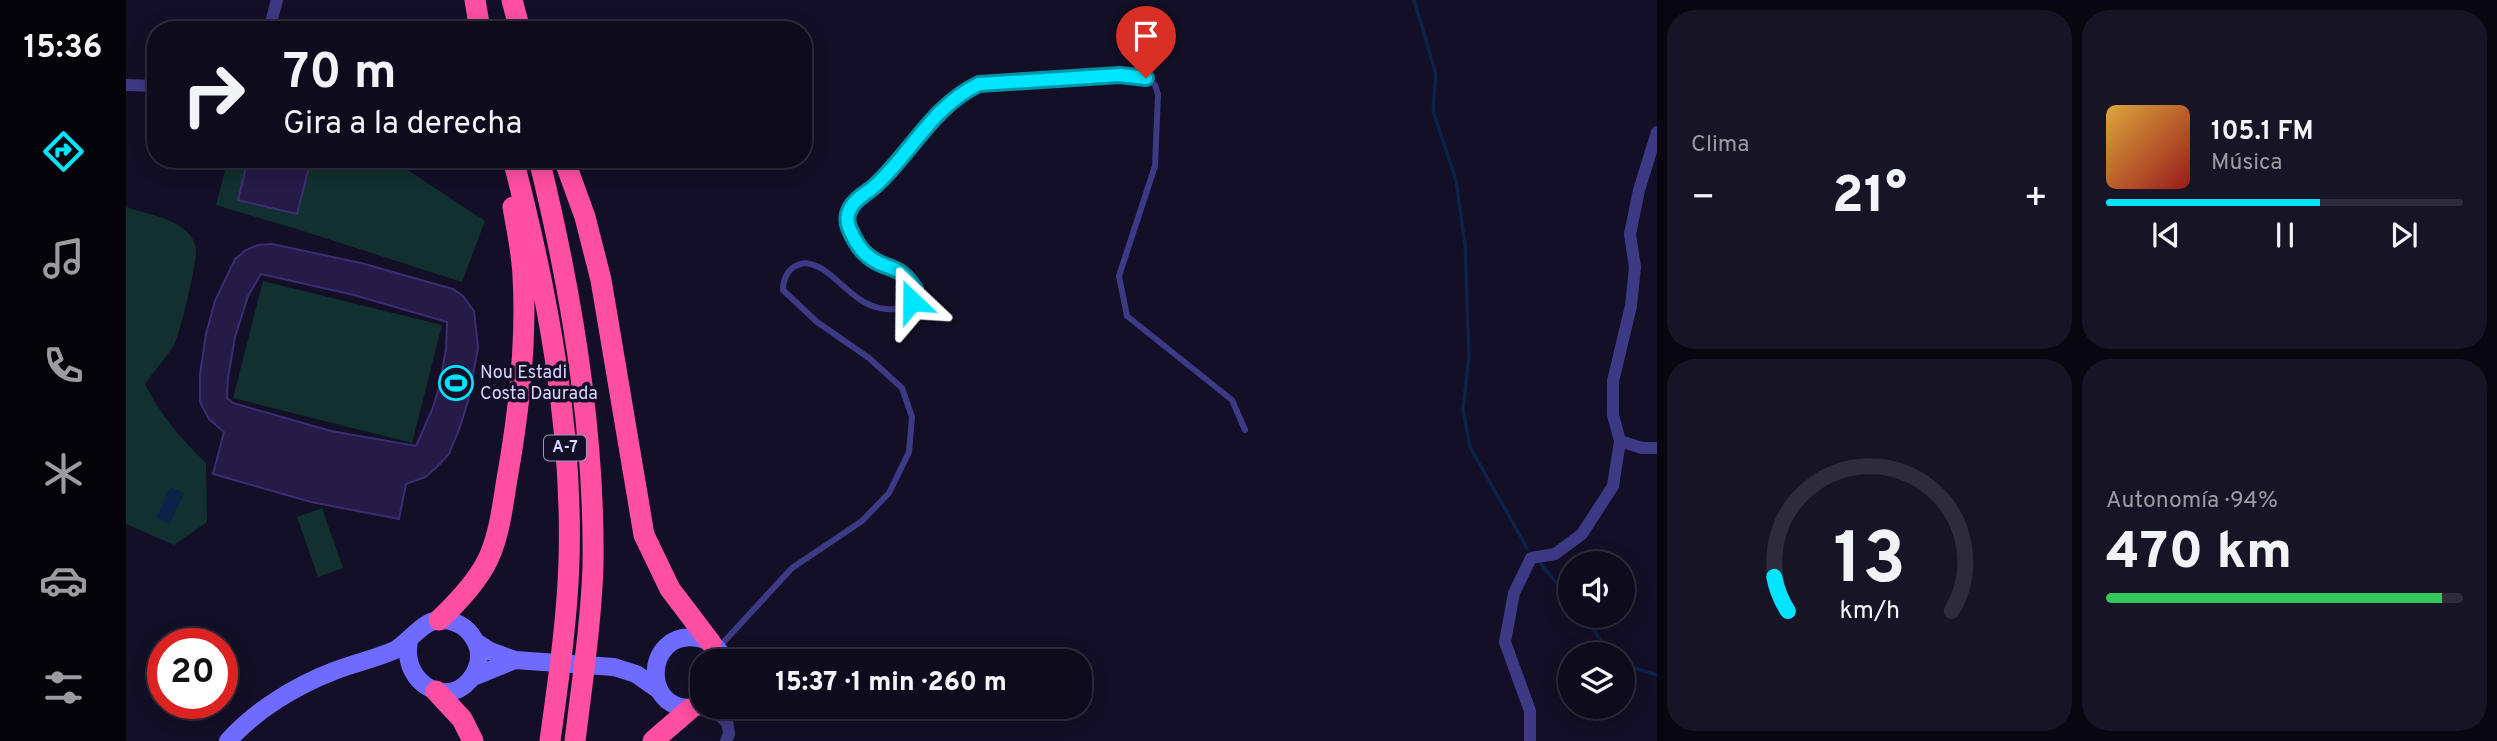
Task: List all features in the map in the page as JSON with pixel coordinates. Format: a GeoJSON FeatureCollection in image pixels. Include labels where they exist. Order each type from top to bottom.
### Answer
{"type":"FeatureCollection","features":[{"type":"Feature","properties":{"kind":"highway"},"geometry":{"type":"LineString","coordinates":[[475,0],[479,21]]}},
{"type":"Feature","properties":{"kind":"highway"},"geometry":{"type":"LineString","coordinates":[[502,0],[507,21]]}},
{"type":"Feature","properties":{"kind":"highway"},"geometry":{"type":"LineString","coordinates":[[512,0],[518,21]]}},
{"type":"Feature","properties":{"kind":"highway"},"geometry":{"type":"LineString","coordinates":[[439,620],[472,585],[492,549],[519,417],[524,353],[523,275],[506,168]]}},
{"type":"Feature","properties":{"kind":"highway","name":"A-7"},"geometry":{"type":"LineString","coordinates":[[515,168],[536,249],[558,384],[567,474],[569,561],[564,642],[551,741]]}},
{"type":"Feature","properties":{"kind":"highway","name":"A-7"},"geometry":{"type":"LineString","coordinates":[[541,168],[559,240],[581,387],[591,480],[593,567],[587,647],[575,741]]}},
{"type":"Feature","properties":{"kind":"highway"},"geometry":{"type":"LineString","coordinates":[[567,168],[585,217],[601,280],[644,535],[670,589],[716,649]]}},
{"type":"Feature","properties":{"kind":"highway"},"geometry":{"type":"LineString","coordinates":[[436,691],[462,719],[472,741]]}},
{"type":"Feature","properties":{"kind":"highway"},"geometry":{"type":"LineString","coordinates":[[653,741],[690,715]]}},
{"type":"Feature","properties":{"kind":"main road"},"geometry":{"type":"LineString","coordinates":[[228,741],[253,717],[302,684],[395,649],[427,625],[439,620],[461,625],[470,632],[479,654],[478,667],[461,687],[436,691],[424,686],[415,676],[408,662],[409,641]]}},
{"type":"Feature","properties":{"kind":"main road"},"geometry":{"type":"LineString","coordinates":[[614,667],[647,659],[676,640],[688,637],[700,638],[715,649]]}},
{"type":"Feature","properties":{"kind":"main road"},"geometry":{"type":"LineString","coordinates":[[476,642],[490,651],[522,660],[614,667],[636,674],[678,706],[690,707]]}},
{"type":"Feature","properties":{"kind":"main road"},"geometry":{"type":"LineString","coordinates":[[659,690],[655,668],[665,647]]}},
{"type":"Feature","properties":{"kind":"main road"},"geometry":{"type":"LineString","coordinates":[[471,678],[522,660]]}},
{"type":"Feature","properties":{"kind":"main road"},"geometry":{"type":"LineString","coordinates":[[353,665],[382,663],[415,676]]}},
{"type":"Feature","properties":{"kind":"street"},"geometry":{"type":"LineString","coordinates":[[271,21],[277,0]]}},
{"type":"Feature","properties":{"kind":"street"},"geometry":{"type":"LineString","coordinates":[[126,85],[147,86]]}},
{"type":"Feature","properties":{"kind":"street"},"geometry":{"type":"LineString","coordinates":[[1531,741],[1531,710],[1505,642],[1514,593],[1531,558],[1555,554],[1583,534],[1614,486],[1620,441],[1613,415],[1613,381],[1631,306],[1635,267],[1630,234],[1639,190],[1657,132]]}},
{"type":"Feature","properties":{"kind":"street"},"geometry":{"type":"LineString","coordinates":[[1620,441],[1657,448]]}},
{"type":"Feature","properties":{"kind":"street"},"geometry":{"type":"LineString","coordinates":[[720,719],[727,723]]}},
{"type":"Feature","properties":{"kind":"street"},"geometry":{"type":"LineString","coordinates":[[726,719],[729,734],[726,741]]}},
{"type":"Feature","properties":{"kind":"lane"},"geometry":{"type":"LineString","coordinates":[[720,649],[792,568],[862,521],[889,493],[909,452],[912,417],[902,388],[869,358],[845,343],[798,305],[783,290],[783,282],[789,271],[798,264],[808,263],[822,270],[846,291],[879,307],[904,307],[912,301],[915,289],[908,278],[898,269],[868,257],[860,248],[848,227],[848,214],[856,201],[877,184],[941,110],[962,93],[979,84],[1120,75],[1146,78],[1155,85],[1158,94],[1155,166],[1119,276],[1128,317],[1231,400],[1245,430]]}},
{"type":"Feature","properties":{"kind":"green space"},"geometry":{"type":"Polygon","coordinates":[[[226,168],[405,168],[485,221],[462,282],[216,205],[226,168]]]}},
{"type":"Feature","properties":{"kind":"green space"},"geometry":{"type":"Polygon","coordinates":[[[126,207],[177,224],[190,235],[196,248],[191,283],[177,338],[145,384],[172,426],[206,463],[207,522],[174,545],[126,524],[126,207]]]}},
{"type":"Feature","properties":{"kind":"green space"},"geometry":{"type":"Polygon","coordinates":[[[263,281],[442,325],[412,443],[233,398],[263,281]]]}},
{"type":"Feature","properties":{"kind":"green space"},"geometry":{"type":"Polygon","coordinates":[[[322,508],[343,568],[318,577],[297,517],[322,508]]]}},
{"type":"Feature","properties":{"kind":"water"},"geometry":{"type":"Polygon","coordinates":[[[170,487],[184,493],[170,524],[156,518],[170,487]]]}},
{"type":"Feature","properties":{"kind":"building"},"geometry":{"type":"Polygon","coordinates":[[[246,168],[309,168],[297,214],[238,200],[246,168]]]}},
{"type":"Feature","properties":{"kind":"building","name":"Nou Estadi Costa Daurada"},"geometry":{"type":"Polygon","coordinates":[[[272,244],[361,263],[453,289],[463,296],[474,311],[478,348],[460,427],[449,454],[437,467],[425,477],[406,484],[399,519],[311,502],[213,474],[224,432],[209,419],[200,402],[200,374],[206,334],[215,301],[235,259],[258,245],[272,244]],[[261,274],[248,296],[235,337],[227,398],[233,403],[331,431],[416,446],[439,388],[446,349],[447,322],[354,295],[261,274]]]}},
{"type":"Feature","properties":{"kind":"waterway"},"geometry":{"type":"LineString","coordinates":[[1414,0],[1436,74],[1433,111],[1456,180],[1465,245],[1469,356],[1463,410],[1470,447],[1527,548]]}},
{"type":"Feature","properties":{"kind":"waterway"},"geometry":{"type":"LineString","coordinates":[[1541,564],[1558,585]]}},
{"type":"Feature","properties":{"kind":"waterway"},"geometry":{"type":"LineString","coordinates":[[1592,628],[1602,642]]}},
{"type":"Feature","properties":{"kind":"waterway"},"geometry":{"type":"LineString","coordinates":[[1635,668],[1657,675]]}},
{"type":"Feature","properties":{"kind":"place","name":"Nou Estadi Costa Daurada"},"geometry":{"type":"Point","coordinates":[456,383]}},
{"type":"Feature","properties":{"kind":"route"},"geometry":{"type":"LineString","coordinates":[[912,301],[915,289],[908,278],[898,269],[868,257],[860,248],[848,227],[848,214],[856,201],[877,184],[941,110],[962,93],[979,84],[1120,75],[1146,78]]}}]}
